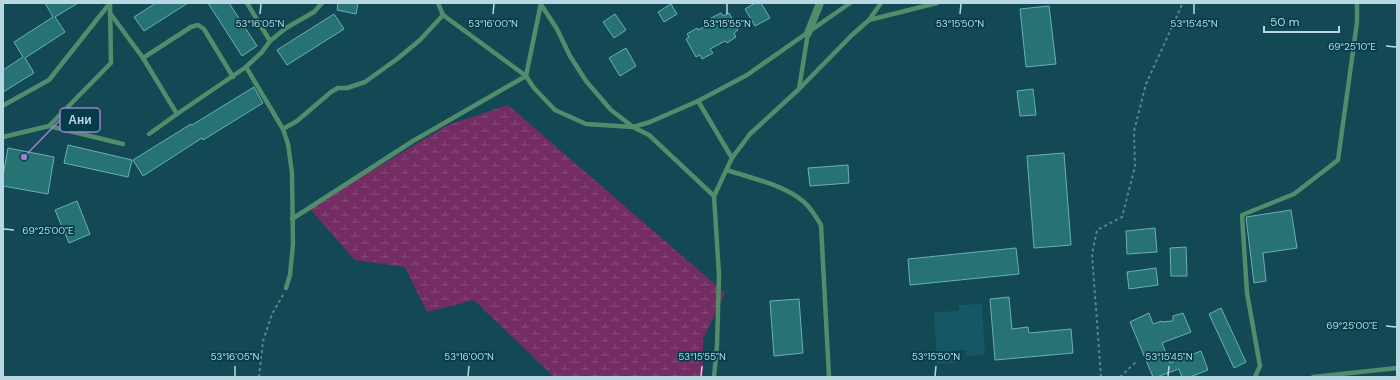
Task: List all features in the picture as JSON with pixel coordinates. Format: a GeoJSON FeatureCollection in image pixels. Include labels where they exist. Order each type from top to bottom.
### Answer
{"type":"FeatureCollection","features":[{"type":"Feature","properties":{"kind":"street"},"geometry":{"type":"LineString","coordinates":[[808,33],[820,3]]}},
{"type":"Feature","properties":{"kind":"lane"},"geometry":{"type":"LineString","coordinates":[[49,126],[111,63],[110,3]]}},
{"type":"Feature","properties":{"kind":"lane"},"geometry":{"type":"LineString","coordinates":[[4,105],[49,80],[110,3]]}},
{"type":"Feature","properties":{"kind":"lane"},"geometry":{"type":"LineString","coordinates":[[247,3],[270,41]]}},
{"type":"Feature","properties":{"kind":"lane"},"geometry":{"type":"LineString","coordinates":[[149,134],[233,77],[262,52],[270,41],[286,28],[314,12],[322,3]]}},
{"type":"Feature","properties":{"kind":"lane"},"geometry":{"type":"LineString","coordinates":[[438,3],[443,16],[526,76],[534,88],[555,110],[586,124],[633,127],[650,122],[698,101],[747,75],[850,3]]}},
{"type":"Feature","properties":{"kind":"lane"},"geometry":{"type":"LineString","coordinates":[[714,377],[717,346],[718,275],[714,196],[732,158],[750,134],[799,89],[852,35],[869,20],[881,3]]}},
{"type":"Feature","properties":{"kind":"lane"},"geometry":{"type":"LineString","coordinates":[[869,20],[937,3]]}},
{"type":"Feature","properties":{"kind":"lane"},"geometry":{"type":"LineString","coordinates":[[1255,377],[1260,366],[1247,293],[1242,215],[1294,194],[1338,160],[1357,22],[1357,3]]}},
{"type":"Feature","properties":{"kind":"lane"},"geometry":{"type":"LineString","coordinates":[[292,219],[413,141],[526,76],[541,5]]}},
{"type":"Feature","properties":{"kind":"lane"},"geometry":{"type":"LineString","coordinates":[[541,5],[557,29],[570,56],[586,81],[610,110],[633,127],[649,135],[714,196]]}},
{"type":"Feature","properties":{"kind":"lane"},"geometry":{"type":"LineString","coordinates":[[110,13],[143,58],[177,114]]}},
{"type":"Feature","properties":{"kind":"lane"},"geometry":{"type":"LineString","coordinates":[[283,129],[297,121],[331,92],[338,88],[347,88],[365,82],[385,68],[420,40],[443,16]]}},
{"type":"Feature","properties":{"kind":"lane"},"geometry":{"type":"LineString","coordinates":[[143,58],[191,27],[198,25],[204,29],[233,77]]}},
{"type":"Feature","properties":{"kind":"lane"},"geometry":{"type":"LineString","coordinates":[[799,89],[808,33]]}},
{"type":"Feature","properties":{"kind":"lane"},"geometry":{"type":"LineString","coordinates":[[246,67],[283,129],[288,144],[292,173],[293,244],[290,275],[286,288]]}},
{"type":"Feature","properties":{"kind":"lane"},"geometry":{"type":"LineString","coordinates":[[698,101],[732,158]]}},
{"type":"Feature","properties":{"kind":"lane"},"geometry":{"type":"LineString","coordinates":[[3,137],[49,126],[123,144]]}},
{"type":"Feature","properties":{"kind":"lane"},"geometry":{"type":"LineString","coordinates":[[727,170],[778,186],[805,202],[821,225],[829,377]]}},
{"type":"Feature","properties":{"kind":"lane"},"geometry":{"type":"LineString","coordinates":[[1313,377],[1397,368]]}},
{"type":"Feature","properties":{"kind":"path"},"geometry":{"type":"LineString","coordinates":[[1101,377],[1092,254],[1097,230],[1122,217],[1135,167],[1134,131],[1146,84],[1182,3]]}},
{"type":"Feature","properties":{"kind":"path"},"geometry":{"type":"LineString","coordinates":[[259,377],[263,341],[272,314],[286,288]]}},
{"type":"Feature","properties":{"kind":"path"},"geometry":{"type":"LineString","coordinates":[[1120,377],[1136,361]]}},
{"type":"Feature","properties":{"kind":"shaded area"},"geometry":{"type":"Polygon","coordinates":[[[982,304],[985,355],[966,356],[966,350],[956,351],[956,363],[937,364],[934,312],[959,311],[959,305],[982,304]]]}},
{"type":"Feature","properties":{"kind":"green space"},"geometry":{"type":"Polygon","coordinates":[[[508,105],[725,293],[703,339],[703,377],[554,377],[474,300],[427,312],[405,267],[355,260],[309,208],[448,125],[508,105]]]}},
{"type":"Feature","properties":{"kind":"building"},"geometry":{"type":"Polygon","coordinates":[[[45,3],[78,3],[55,17],[65,32],[25,58],[34,73],[3,92],[3,70],[23,57],[14,42],[53,17],[45,3]]]}},
{"type":"Feature","properties":{"kind":"building"},"geometry":{"type":"Polygon","coordinates":[[[156,3],[188,3],[144,31],[134,17],[156,3]]]}},
{"type":"Feature","properties":{"kind":"building"},"geometry":{"type":"Polygon","coordinates":[[[208,3],[229,3],[257,46],[242,56],[208,3]]]}},
{"type":"Feature","properties":{"kind":"building"},"geometry":{"type":"Polygon","coordinates":[[[338,3],[358,3],[356,14],[337,10],[338,3]]]}},
{"type":"Feature","properties":{"kind":"building"},"geometry":{"type":"Polygon","coordinates":[[[755,3],[761,3],[770,18],[755,26],[745,9],[755,3]]]}},
{"type":"Feature","properties":{"kind":"building"},"geometry":{"type":"Polygon","coordinates":[[[671,4],[677,14],[664,22],[658,12],[671,4]]]}},
{"type":"Feature","properties":{"kind":"building"},"geometry":{"type":"Polygon","coordinates":[[[1049,6],[1056,64],[1026,67],[1020,9],[1049,6]]]}},
{"type":"Feature","properties":{"kind":"building"},"geometry":{"type":"Polygon","coordinates":[[[721,13],[723,16],[729,13],[738,30],[734,33],[736,37],[727,43],[725,41],[710,49],[713,53],[702,59],[700,55],[696,57],[686,39],[689,37],[687,34],[697,28],[698,30],[714,22],[711,18],[721,13]]]}},
{"type":"Feature","properties":{"kind":"building"},"geometry":{"type":"Polygon","coordinates":[[[334,14],[344,29],[287,65],[277,50],[334,14]]]}},
{"type":"Feature","properties":{"kind":"building"},"geometry":{"type":"Polygon","coordinates":[[[615,14],[626,30],[614,38],[603,22],[615,14]]]}},
{"type":"Feature","properties":{"kind":"building"},"geometry":{"type":"Polygon","coordinates":[[[626,48],[636,66],[620,76],[609,58],[626,48]]]}},
{"type":"Feature","properties":{"kind":"building"},"geometry":{"type":"Polygon","coordinates":[[[254,87],[263,103],[203,140],[202,138],[143,176],[133,160],[254,87]]]}},
{"type":"Feature","properties":{"kind":"building"},"geometry":{"type":"Polygon","coordinates":[[[1033,89],[1036,115],[1020,116],[1017,91],[1033,89]]]}},
{"type":"Feature","properties":{"kind":"building"},"geometry":{"type":"Polygon","coordinates":[[[68,145],[132,160],[128,177],[64,163],[68,145]]]}},
{"type":"Feature","properties":{"kind":"building"},"geometry":{"type":"Polygon","coordinates":[[[8,148],[54,157],[48,194],[3,186],[3,176],[8,148]]]}},
{"type":"Feature","properties":{"kind":"building"},"geometry":{"type":"Polygon","coordinates":[[[1064,153],[1071,245],[1034,248],[1027,156],[1064,153]]]}},
{"type":"Feature","properties":{"kind":"building"},"geometry":{"type":"Polygon","coordinates":[[[848,165],[849,183],[810,186],[808,168],[848,165]]]}},
{"type":"Feature","properties":{"kind":"building"},"geometry":{"type":"Polygon","coordinates":[[[77,201],[90,234],[69,243],[55,210],[77,201]]]}},
{"type":"Feature","properties":{"kind":"building"},"geometry":{"type":"Polygon","coordinates":[[[1291,210],[1297,248],[1263,253],[1266,281],[1254,283],[1246,217],[1291,210]]]}},
{"type":"Feature","properties":{"kind":"building"},"geometry":{"type":"Polygon","coordinates":[[[1155,228],[1157,252],[1127,254],[1126,231],[1155,228]]]}},
{"type":"Feature","properties":{"kind":"building"},"geometry":{"type":"Polygon","coordinates":[[[1186,247],[1187,276],[1171,276],[1170,248],[1186,247]]]}},
{"type":"Feature","properties":{"kind":"building"},"geometry":{"type":"Polygon","coordinates":[[[1016,248],[1019,274],[910,285],[908,259],[1016,248]]]}},
{"type":"Feature","properties":{"kind":"building"},"geometry":{"type":"Polygon","coordinates":[[[1156,268],[1158,285],[1129,289],[1127,272],[1156,268]]]}},
{"type":"Feature","properties":{"kind":"building"},"geometry":{"type":"Polygon","coordinates":[[[1009,297],[1012,329],[1028,327],[1029,333],[1071,329],[1073,353],[995,360],[990,299],[1009,297]]]}},
{"type":"Feature","properties":{"kind":"building"},"geometry":{"type":"Polygon","coordinates":[[[799,299],[803,353],[774,356],[770,301],[799,299]]]}},
{"type":"Feature","properties":{"kind":"building"},"geometry":{"type":"Polygon","coordinates":[[[1221,308],[1246,362],[1234,368],[1209,314],[1221,308]]]}},
{"type":"Feature","properties":{"kind":"building"},"geometry":{"type":"Polygon","coordinates":[[[1149,313],[1153,324],[1162,321],[1173,321],[1173,316],[1183,313],[1191,332],[1162,343],[1170,363],[1201,351],[1208,370],[1190,377],[1182,377],[1179,369],[1153,377],[1130,322],[1149,313]]]}},
{"type":"Feature","properties":{"kind":"place","name":"Ани"},"geometry":{"type":"Point","coordinates":[24,157]}}]}
